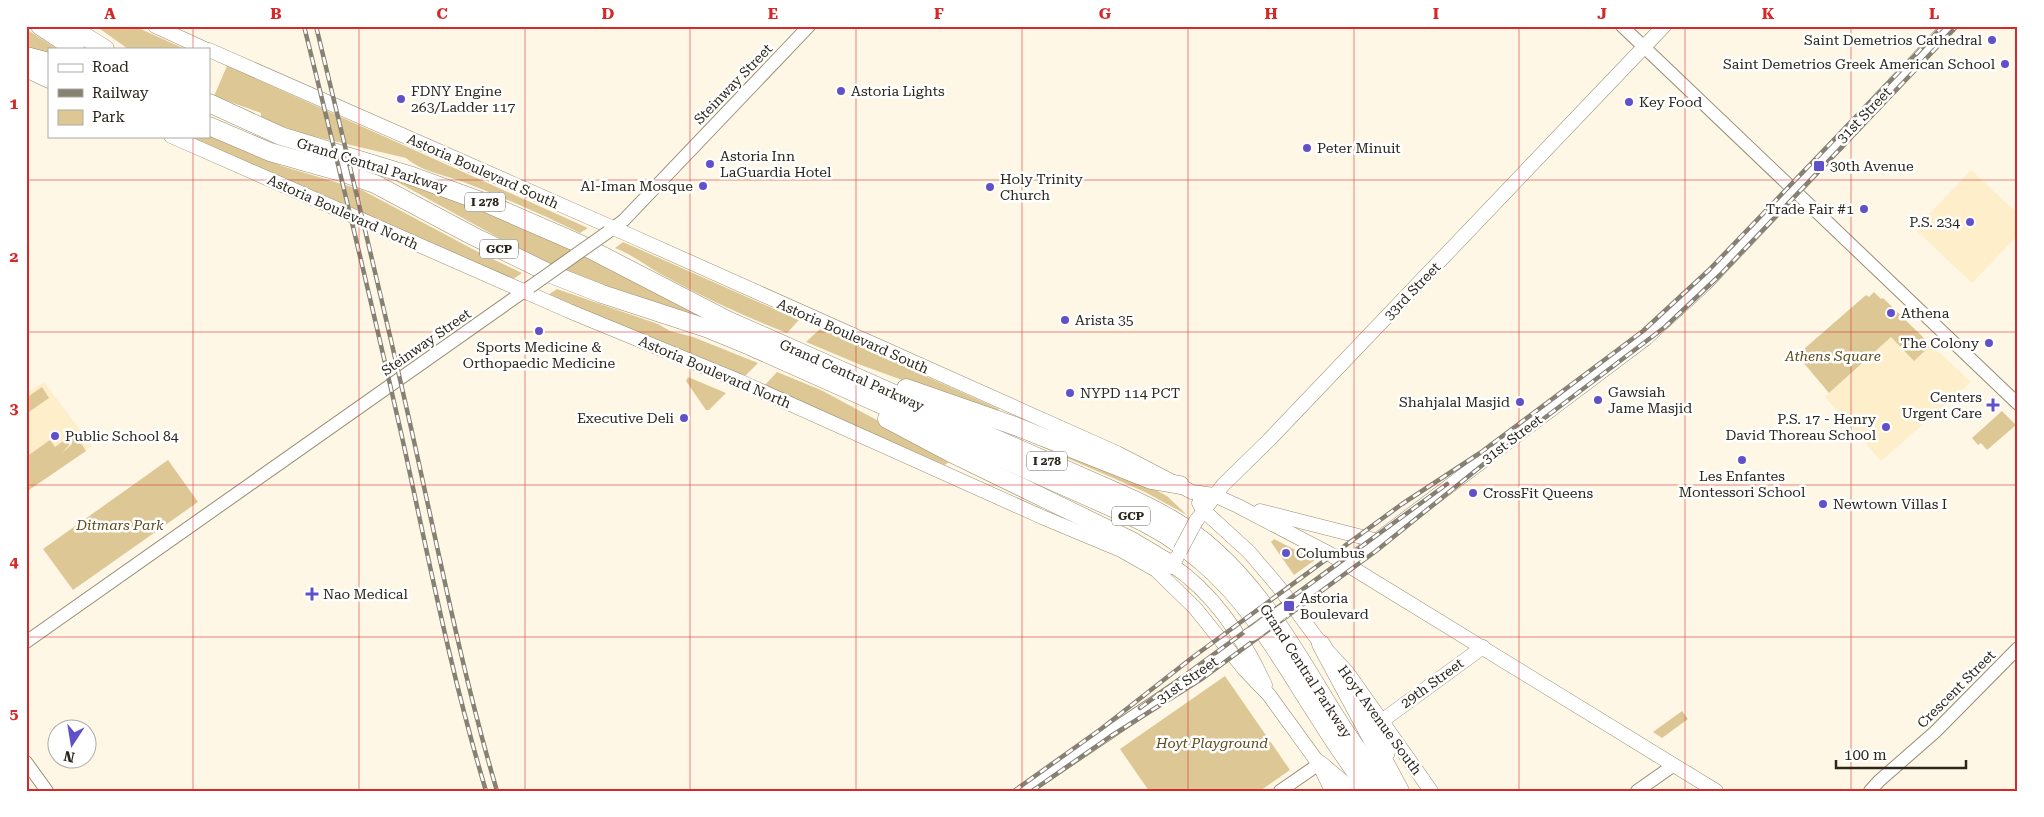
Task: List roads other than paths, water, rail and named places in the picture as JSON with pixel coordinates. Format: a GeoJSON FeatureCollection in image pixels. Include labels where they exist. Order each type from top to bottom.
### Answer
{"type":"FeatureCollection","features":[{"type":"Feature","properties":{"kind":"highway"},"geometry":{"type":"LineString","coordinates":[[40,26],[73,48]]}},
{"type":"Feature","properties":{"kind":"highway"},"geometry":{"type":"LineString","coordinates":[[68,26],[103,48]]}},
{"type":"Feature","properties":{"kind":"highway"},"geometry":{"type":"LineString","coordinates":[[85,26],[119,48]]}},
{"type":"Feature","properties":{"kind":"highway"},"geometry":{"type":"LineString","coordinates":[[26,56],[48,62]]}},
{"type":"Feature","properties":{"kind":"highway"},"geometry":{"type":"LineString","coordinates":[[26,68],[48,79]]}},
{"type":"Feature","properties":{"kind":"highway","name":"Grand Central Parkway"},"geometry":{"type":"LineString","coordinates":[[210,104],[249,123],[289,139],[409,175],[486,203],[560,235],[706,310],[1130,498],[1170,518],[1202,540],[1238,573],[1259,599],[1293,647],[1346,733],[1387,791]]}},
{"type":"Feature","properties":{"kind":"highway","name":"Grand Central Parkway"},"geometry":{"type":"LineString","coordinates":[[210,126],[270,152],[341,172],[375,184],[480,240],[551,274],[624,302],[706,328],[793,365],[1130,516],[1177,542],[1212,570],[1239,600],[1281,656],[1323,724],[1370,791]]}},
{"type":"Feature","properties":{"kind":"highway"},"geometry":{"type":"LineString","coordinates":[[813,358],[984,414],[1152,480],[1186,488]]}},
{"type":"Feature","properties":{"kind":"highway"},"geometry":{"type":"LineString","coordinates":[[793,365],[844,396],[954,454],[1130,540],[1176,558]]}},
{"type":"Feature","properties":{"kind":"highway"},"geometry":{"type":"LineString","coordinates":[[1321,644],[1400,791]]}},
{"type":"Feature","properties":{"kind":"highway"},"geometry":{"type":"LineString","coordinates":[[1382,720],[1382,740],[1392,766],[1406,791]]}},
{"type":"Feature","properties":{"kind":"highway"},"geometry":{"type":"LineString","coordinates":[[1319,764],[1351,791]]}},
{"type":"Feature","properties":{"kind":"main road"},"geometry":{"type":"LineString","coordinates":[[155,26],[203,48]]}},
{"type":"Feature","properties":{"kind":"main road","name":"33rd Street"},"geometry":{"type":"LineString","coordinates":[[1176,558],[1214,495],[1269,440],[1664,26]]}},
{"type":"Feature","properties":{"kind":"main road","name":"31st Street"},"geometry":{"type":"LineString","coordinates":[[1230,651],[1646,339],[1705,284],[1949,26]]}},
{"type":"Feature","properties":{"kind":"main road","name":"Astoria Boulevard South"},"geometry":{"type":"LineString","coordinates":[[210,50],[1117,453],[1186,488],[1214,495],[1238,506],[1328,553],[1483,647]]}},
{"type":"Feature","properties":{"kind":"main road"},"geometry":{"type":"LineString","coordinates":[[26,78],[48,86]]}},
{"type":"Feature","properties":{"kind":"main road","name":"Astoria Boulevard North"},"geometry":{"type":"LineString","coordinates":[[176,138],[739,381],[1121,550],[1156,570],[1176,588],[1245,670],[1269,695]]}},
{"type":"Feature","properties":{"kind":"main road","name":"Hoyt Avenue South"},"geometry":{"type":"LineString","coordinates":[[1186,488],[1200,516],[1249,552],[1288,608],[1347,672],[1431,791]]}},
{"type":"Feature","properties":{"kind":"main road"},"geometry":{"type":"LineString","coordinates":[[1238,506],[1378,541]]}},
{"type":"Feature","properties":{"kind":"main road"},"geometry":{"type":"LineString","coordinates":[[1176,558],[1193,580],[1247,638],[1255,663],[1269,695],[1319,764],[1332,791]]}},
{"type":"Feature","properties":{"kind":"main road"},"geometry":{"type":"LineString","coordinates":[[1483,647],[1716,791]]}},
{"type":"Feature","properties":{"kind":"main road","name":"29th Street"},"geometry":{"type":"LineString","coordinates":[[1382,720],[1483,647]]}},
{"type":"Feature","properties":{"kind":"street","name":"Steinway Street"},"geometry":{"type":"LineString","coordinates":[[26,642],[624,220],[809,26]]}},
{"type":"Feature","properties":{"kind":"street"},"geometry":{"type":"LineString","coordinates":[[1622,26],[1792,191],[2018,404]]}},
{"type":"Feature","properties":{"kind":"street","name":"Crescent Street"},"geometry":{"type":"LineString","coordinates":[[1870,791],[1935,732],[2018,648]]}},
{"type":"Feature","properties":{"kind":"street","name":"31st Street"},"geometry":{"type":"LineString","coordinates":[[1023,791],[1230,651]]}},
{"type":"Feature","properties":{"kind":"street"},"geometry":{"type":"LineString","coordinates":[[26,762],[47,791]]}},
{"type":"Feature","properties":{"kind":"street"},"geometry":{"type":"LineString","coordinates":[[1280,791],[1319,764]]}},
{"type":"Feature","properties":{"kind":"street"},"geometry":{"type":"LineString","coordinates":[[1637,791],[1674,765]]}},
{"type":"Feature","properties":{"kind":"railway"},"geometry":{"type":"LineString","coordinates":[[304,26],[402,437],[451,659],[486,791]]}},
{"type":"Feature","properties":{"kind":"railway"},"geometry":{"type":"LineString","coordinates":[[316,26],[396,362],[471,697],[497,791]]}},
{"type":"Feature","properties":{"kind":"railway"},"geometry":{"type":"LineString","coordinates":[[1014,791],[1101,729],[1193,657],[1402,504],[1480,453],[1643,331],[1709,270],[1943,26]]}},
{"type":"Feature","properties":{"kind":"railway"},"geometry":{"type":"LineString","coordinates":[[1032,791],[1111,736],[1203,678],[1376,551],[1485,463],[1665,327],[1720,275],[1957,26]]}},
{"type":"Feature","properties":{"kind":"railway"},"geometry":{"type":"LineString","coordinates":[[1140,708],[1447,484]]}},
{"type":"Feature","properties":{"kind":"place","name":"Saint Demetrios Cathedral"},"geometry":{"type":"Point","coordinates":[1992,40]}},
{"type":"Feature","properties":{"kind":"place","name":"Saint Demetrios Greek American School"},"geometry":{"type":"Point","coordinates":[2005,64]}},
{"type":"Feature","properties":{"kind":"place","name":"Astoria Lights"},"geometry":{"type":"Point","coordinates":[841,91]}},
{"type":"Feature","properties":{"kind":"place","name":"FDNY Engine 263/Ladder 117"},"geometry":{"type":"Point","coordinates":[401,99]}},
{"type":"Feature","properties":{"kind":"place","name":"Key Food"},"geometry":{"type":"Point","coordinates":[1629,102]}},
{"type":"Feature","properties":{"kind":"place","name":"Peter Minuit"},"geometry":{"type":"Point","coordinates":[1307,148]}},
{"type":"Feature","properties":{"kind":"place","name":"Astoria Inn LaGuardia Hotel"},"geometry":{"type":"Point","coordinates":[710,164]}},
{"type":"Feature","properties":{"kind":"place","name":"30th Avenue"},"geometry":{"type":"Point","coordinates":[1819,166]}},
{"type":"Feature","properties":{"kind":"place","name":"Al-Iman Mosque"},"geometry":{"type":"Point","coordinates":[703,186]}},
{"type":"Feature","properties":{"kind":"place","name":"Holy Trinity Church"},"geometry":{"type":"Point","coordinates":[990,187]}},
{"type":"Feature","properties":{"kind":"place","name":"Trade Fair #1"},"geometry":{"type":"Point","coordinates":[1864,209]}},
{"type":"Feature","properties":{"kind":"place","name":"P.S. 234"},"geometry":{"type":"Point","coordinates":[1970,222]}},
{"type":"Feature","properties":{"kind":"place","name":"Athena"},"geometry":{"type":"Point","coordinates":[1891,313]}},
{"type":"Feature","properties":{"kind":"place","name":"Arista 35"},"geometry":{"type":"Point","coordinates":[1065,320]}},
{"type":"Feature","properties":{"kind":"place","name":"Sports Medicine & Orthopaedic Medicine"},"geometry":{"type":"Point","coordinates":[539,331]}},
{"type":"Feature","properties":{"kind":"place","name":"The Colony"},"geometry":{"type":"Point","coordinates":[1989,343]}},
{"type":"Feature","properties":{"kind":"place","name":"NYPD 114 PCT"},"geometry":{"type":"Point","coordinates":[1070,393]}},
{"type":"Feature","properties":{"kind":"place","name":"Gawsiah Jame Masjid"},"geometry":{"type":"Point","coordinates":[1598,400]}},
{"type":"Feature","properties":{"kind":"place","name":"Shahjalal Masjid"},"geometry":{"type":"Point","coordinates":[1520,402]}},
{"type":"Feature","properties":{"kind":"place","name":"Centers Urgent Care"},"geometry":{"type":"Point","coordinates":[1993,405]}},
{"type":"Feature","properties":{"kind":"place","name":"Executive Deli"},"geometry":{"type":"Point","coordinates":[684,418]}},
{"type":"Feature","properties":{"kind":"place","name":"P.S. 17 - Henry David Thoreau School"},"geometry":{"type":"Point","coordinates":[1886,427]}},
{"type":"Feature","properties":{"kind":"place","name":"Public School 84"},"geometry":{"type":"Point","coordinates":[55,436]}},
{"type":"Feature","properties":{"kind":"place","name":"Les Enfantes Montessori School"},"geometry":{"type":"Point","coordinates":[1742,460]}},
{"type":"Feature","properties":{"kind":"place","name":"CrossFit Queens"},"geometry":{"type":"Point","coordinates":[1473,493]}},
{"type":"Feature","properties":{"kind":"place","name":"Newtown Villas I"},"geometry":{"type":"Point","coordinates":[1823,504]}},
{"type":"Feature","properties":{"kind":"place","name":"Columbus"},"geometry":{"type":"Point","coordinates":[1286,553]}},
{"type":"Feature","properties":{"kind":"place","name":"Nao Medical"},"geometry":{"type":"Point","coordinates":[312,594]}},
{"type":"Feature","properties":{"kind":"place","name":"Astoria Boulevard"},"geometry":{"type":"Point","coordinates":[1289,606]}},
{"type":"Feature","properties":{"kind":"park label","name":"Athens Square"},"geometry":{"type":"Point","coordinates":[1833,356]}},
{"type":"Feature","properties":{"kind":"park label","name":"Ditmars Park"},"geometry":{"type":"Point","coordinates":[120,525]}},
{"type":"Feature","properties":{"kind":"park label","name":"Hoyt Playground"},"geometry":{"type":"Point","coordinates":[1212,743]}}]}
